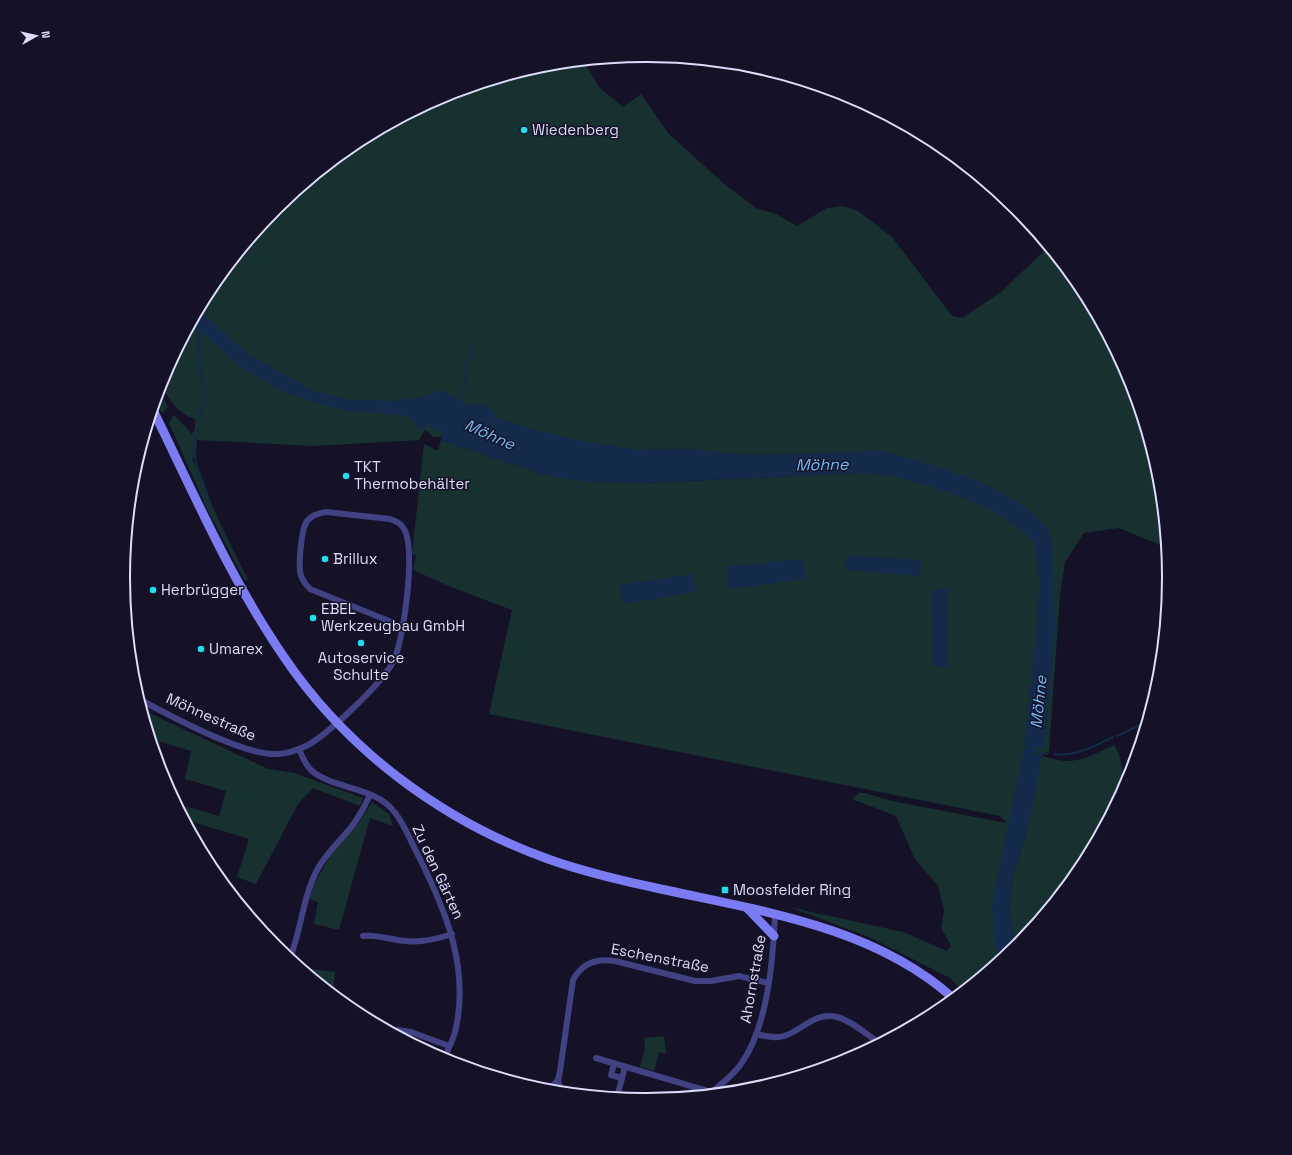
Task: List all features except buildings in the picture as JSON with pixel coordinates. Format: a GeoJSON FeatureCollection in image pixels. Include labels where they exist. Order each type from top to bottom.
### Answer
{"type":"FeatureCollection","features":[{"type":"Feature","properties":{"kind":"main road"},"geometry":{"type":"LineString","coordinates":[[156,417],[210,529],[250,602],[287,662],[337,722],[362,748],[412,788],[444,810],[492,836],[535,854],[583,871],[775,914],[835,932],[882,951],[925,976],[948,994]]}},
{"type":"Feature","properties":{"kind":"main road"},"geometry":{"type":"LineString","coordinates":[[747,908],[774,936]]}},
{"type":"Feature","properties":{"kind":"street","name":"Möhnestraße"},"geometry":{"type":"LineString","coordinates":[[146,703],[182,721],[250,750],[276,754],[299,749],[313,741],[337,722],[375,687],[394,660],[402,629],[409,577],[408,549],[405,530],[396,521],[326,512],[319,513],[308,520],[304,527],[299,566],[302,578],[310,589],[389,621],[402,629]]}},
{"type":"Feature","properties":{"kind":"street","name":"Zu den Gärten"},"geometry":{"type":"LineString","coordinates":[[299,749],[305,762],[318,774],[370,795],[388,806],[400,821],[436,892],[452,934],[458,965],[460,994],[456,1030],[446,1053]]}},
{"type":"Feature","properties":{"kind":"street"},"geometry":{"type":"LineString","coordinates":[[292,952],[301,926],[308,894],[317,871],[331,848],[355,822],[370,795]]}},
{"type":"Feature","properties":{"kind":"street","name":"Ahornstraße"},"geometry":{"type":"LineString","coordinates":[[775,914],[774,936],[768,983],[756,1034],[769,1037],[785,1036],[818,1018],[830,1016],[844,1020],[874,1040]]}},
{"type":"Feature","properties":{"kind":"street"},"geometry":{"type":"LineString","coordinates":[[363,936],[374,935],[395,940],[419,941],[452,934]]}},
{"type":"Feature","properties":{"kind":"street","name":"Eschenstraße"},"geometry":{"type":"LineString","coordinates":[[558,1080],[573,980],[580,970],[591,962],[602,960],[615,961],[702,982],[739,976],[768,983]]}},
{"type":"Feature","properties":{"kind":"street"},"geometry":{"type":"LineString","coordinates":[[400,1030],[411,1032],[449,1046]]}},
{"type":"Feature","properties":{"kind":"street"},"geometry":{"type":"LineString","coordinates":[[716,1088],[740,1066],[753,1045],[756,1034]]}},
{"type":"Feature","properties":{"kind":"street"},"geometry":{"type":"LineString","coordinates":[[596,1058],[701,1090]]}},
{"type":"Feature","properties":{"kind":"street"},"geometry":{"type":"LineString","coordinates":[[614,1064],[611,1075],[622,1078]]}},
{"type":"Feature","properties":{"kind":"street"},"geometry":{"type":"LineString","coordinates":[[618,1092],[625,1067]]}},
{"type":"Feature","properties":{"kind":"street"},"geometry":{"type":"LineString","coordinates":[[554,1085],[558,1080]]}},
{"type":"Feature","properties":{"kind":"street"},"geometry":{"type":"LineString","coordinates":[[558,1080],[559,1086]]}},
{"type":"Feature","properties":{"kind":"green space"},"geometry":{"type":"Polygon","coordinates":[[[586,65],[600,88],[623,107],[641,94],[668,133],[723,183],[756,208],[776,214],[797,226],[827,208],[843,206],[858,211],[892,237],[952,316],[962,318],[1001,292],[1043,252],[1042,248],[1055,264],[1075,291],[1092,320],[1122,380],[1134,412],[1152,477],[1160,545],[1119,528],[1084,533],[1065,562],[1060,595],[1049,751],[1044,753],[1043,756],[1064,761],[1080,760],[1114,745],[1119,754],[1122,775],[1108,805],[1075,864],[1034,917],[1014,938],[1009,913],[1012,878],[1029,823],[1001,881],[1005,948],[958,987],[950,978],[869,937],[789,907],[903,932],[947,951],[951,946],[941,928],[944,910],[938,886],[915,859],[896,816],[852,799],[859,793],[865,793],[892,801],[1006,823],[1000,816],[489,714],[512,610],[451,587],[413,570],[416,555],[412,554],[424,444],[438,451],[441,440],[551,477],[440,437],[433,437],[425,430],[419,440],[315,446],[197,440],[196,457],[192,458],[220,523],[248,580],[245,581],[207,509],[169,423],[174,415],[192,434],[195,429],[195,419],[179,410],[165,393],[184,350],[217,291],[258,238],[281,213],[332,169],[388,131],[449,101],[480,89],[513,80],[545,72],[586,65]],[[687,449],[647,450],[779,459],[809,454],[750,455],[687,449]],[[859,473],[612,482],[642,483],[859,473]]]}},
{"type":"Feature","properties":{"kind":"green space"},"geometry":{"type":"Polygon","coordinates":[[[163,399],[168,407],[162,414],[159,409],[163,399]]]}},
{"type":"Feature","properties":{"kind":"green space"},"geometry":{"type":"Polygon","coordinates":[[[148,713],[268,769],[294,773],[363,798],[360,806],[313,788],[298,804],[256,884],[237,877],[249,839],[193,822],[185,806],[219,816],[226,791],[185,779],[191,751],[157,741],[148,713]]]}},
{"type":"Feature","properties":{"kind":"green space"},"geometry":{"type":"Polygon","coordinates":[[[372,802],[389,814],[393,826],[370,818],[339,930],[314,924],[318,902],[309,899],[314,885],[332,852],[358,824],[372,802]]]}},
{"type":"Feature","properties":{"kind":"green space"},"geometry":{"type":"Polygon","coordinates":[[[311,969],[335,972],[334,987],[332,986],[311,969]]]}},
{"type":"Feature","properties":{"kind":"green space"},"geometry":{"type":"Polygon","coordinates":[[[664,1036],[666,1054],[659,1052],[654,1071],[640,1067],[645,1048],[644,1038],[664,1036]]]}},
{"type":"Feature","properties":{"kind":"water"},"geometry":{"type":"Polygon","coordinates":[[[203,315],[248,354],[312,390],[344,399],[391,401],[420,398],[442,390],[467,405],[482,404],[495,412],[494,417],[529,428],[583,441],[640,450],[687,449],[750,455],[832,453],[877,450],[916,460],[980,481],[1021,504],[1048,527],[1052,545],[1055,627],[1044,747],[1024,745],[1038,613],[1039,576],[1034,544],[1022,530],[991,509],[952,493],[894,476],[862,473],[642,483],[594,482],[551,477],[441,440],[442,431],[436,430],[427,424],[422,430],[404,415],[341,410],[281,391],[241,367],[196,328],[203,315]]]}},
{"type":"Feature","properties":{"kind":"water"},"geometry":{"type":"Polygon","coordinates":[[[847,555],[921,560],[920,576],[846,570],[847,555]]]}},
{"type":"Feature","properties":{"kind":"water"},"geometry":{"type":"Polygon","coordinates":[[[803,559],[806,579],[728,589],[726,567],[803,559]]]}},
{"type":"Feature","properties":{"kind":"water"},"geometry":{"type":"Polygon","coordinates":[[[693,574],[696,592],[623,604],[620,585],[693,574]]]}},
{"type":"Feature","properties":{"kind":"water"},"geometry":{"type":"Polygon","coordinates":[[[932,589],[947,589],[948,666],[933,667],[932,589]]]}},
{"type":"Feature","properties":{"kind":"water"},"geometry":{"type":"Polygon","coordinates":[[[1023,754],[1042,755],[1029,823],[1012,878],[1009,913],[1014,938],[998,954],[995,945],[992,904],[1023,754]]]}},
{"type":"Feature","properties":{"kind":"waterway"},"geometry":{"type":"LineString","coordinates":[[199,328],[199,351],[203,397],[200,420]]}},
{"type":"Feature","properties":{"kind":"waterway"},"geometry":{"type":"LineString","coordinates":[[460,402],[465,382],[464,367],[473,348]]}},
{"type":"Feature","properties":{"kind":"waterway"},"geometry":{"type":"LineString","coordinates":[[199,429],[194,444],[196,464],[208,496]]}},
{"type":"Feature","properties":{"kind":"waterway"},"geometry":{"type":"LineString","coordinates":[[1117,736],[1140,725]]}},
{"type":"Feature","properties":{"kind":"waterway","name":"Möhne"},"geometry":{"type":"LineString","coordinates":[[1025,769],[1035,731]]}},
{"type":"Feature","properties":{"kind":"waterway"},"geometry":{"type":"LineString","coordinates":[[1055,754],[1070,754],[1077,752],[1113,737]]}},
{"type":"Feature","properties":{"kind":"waterway"},"geometry":{"type":"LineString","coordinates":[[1030,750],[1047,754]]}},
{"type":"Feature","properties":{"kind":"place","name":"Wiedenberg"},"geometry":{"type":"Point","coordinates":[524,130]}},
{"type":"Feature","properties":{"kind":"place","name":"TKT Thermobehälter"},"geometry":{"type":"Point","coordinates":[346,476]}},
{"type":"Feature","properties":{"kind":"place","name":"Brillux"},"geometry":{"type":"Point","coordinates":[325,559]}},
{"type":"Feature","properties":{"kind":"place","name":"Herbrügger"},"geometry":{"type":"Point","coordinates":[153,590]}},
{"type":"Feature","properties":{"kind":"place","name":"EBEL Werkzeugbau GmbH"},"geometry":{"type":"Point","coordinates":[313,618]}},
{"type":"Feature","properties":{"kind":"place","name":"Autoservice Schulte"},"geometry":{"type":"Point","coordinates":[361,643]}},
{"type":"Feature","properties":{"kind":"place","name":"Umarex"},"geometry":{"type":"Point","coordinates":[201,649]}},
{"type":"Feature","properties":{"kind":"place","name":"Moosfelder Ring"},"geometry":{"type":"Point","coordinates":[725,890]}}]}
